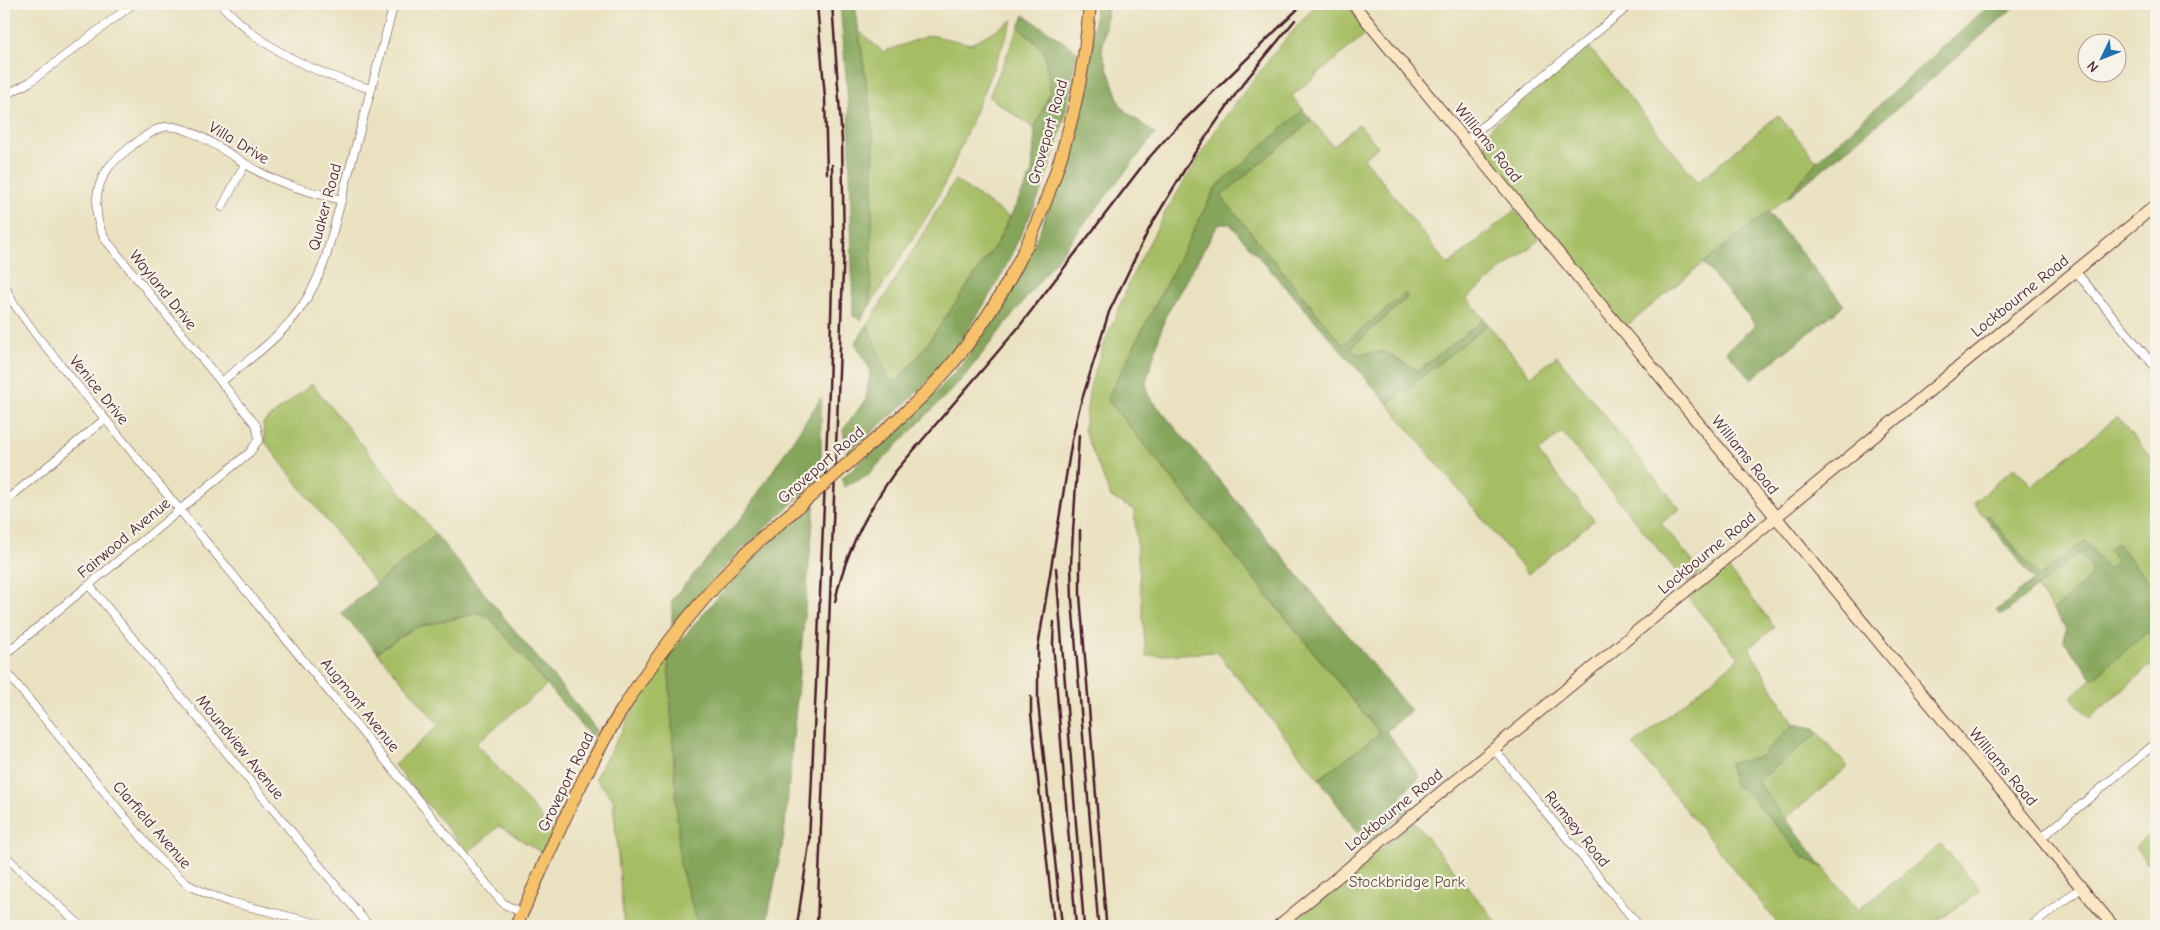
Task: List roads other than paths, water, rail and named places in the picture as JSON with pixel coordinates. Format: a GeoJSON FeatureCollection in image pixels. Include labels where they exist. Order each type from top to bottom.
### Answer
{"type":"FeatureCollection","features":[{"type":"Feature","properties":{"kind":"main road","name":"Groveport Road"},"geometry":{"type":"LineString","coordinates":[[516,926],[590,767],[618,718],[669,641],[720,580],[753,547],[903,415],[947,370],[972,338],[1005,285],[1033,228],[1061,152],[1080,78],[1090,4]]}},
{"type":"Feature","properties":{"kind":"main road","name":"Williams Road"},"geometry":{"type":"LineString","coordinates":[[1353,4],[2114,926]]}},
{"type":"Feature","properties":{"kind":"main road","name":"Lockbourne Road"},"geometry":{"type":"LineString","coordinates":[[1278,926],[2156,205]]}},
{"type":"Feature","properties":{"kind":"street"},"geometry":{"type":"LineString","coordinates":[[4,96],[30,82],[133,4]]}},
{"type":"Feature","properties":{"kind":"street"},"geometry":{"type":"LineString","coordinates":[[222,4],[252,32],[287,57],[313,70],[371,89]]}},
{"type":"Feature","properties":{"kind":"street","name":"Quaker Road"},"geometry":{"type":"LineString","coordinates":[[221,382],[276,337],[305,305],[312,292],[326,258],[394,4]]}},
{"type":"Feature","properties":{"kind":"street"},"geometry":{"type":"LineString","coordinates":[[1465,141],[1631,4]]}},
{"type":"Feature","properties":{"kind":"street","name":"Villa Drive"},"geometry":{"type":"LineString","coordinates":[[127,150],[154,131],[162,128],[178,127],[194,133],[266,176],[289,185],[341,200]]}},
{"type":"Feature","properties":{"kind":"street","name":"Wayland Drive"},"geometry":{"type":"LineString","coordinates":[[127,150],[108,169],[99,186],[96,204],[100,230],[111,248],[256,424],[259,440]]}},
{"type":"Feature","properties":{"kind":"street"},"geometry":{"type":"LineString","coordinates":[[222,207],[245,164]]}},
{"type":"Feature","properties":{"kind":"street"},"geometry":{"type":"LineString","coordinates":[[2076,272],[2156,368]]}},
{"type":"Feature","properties":{"kind":"street","name":"Venice Drive"},"geometry":{"type":"LineString","coordinates":[[4,284],[12,301],[37,336],[180,510]]}},
{"type":"Feature","properties":{"kind":"street"},"geometry":{"type":"LineString","coordinates":[[5,498],[105,418]]}},
{"type":"Feature","properties":{"kind":"street","name":"Fairwood Avenue"},"geometry":{"type":"LineString","coordinates":[[4,655],[250,452],[259,440]]}},
{"type":"Feature","properties":{"kind":"street","name":"Augmont Avenue"},"geometry":{"type":"LineString","coordinates":[[180,510],[495,894],[504,904],[522,913]]}},
{"type":"Feature","properties":{"kind":"street","name":"Moundview Avenue"},"geometry":{"type":"LineString","coordinates":[[89,585],[369,926]]}},
{"type":"Feature","properties":{"kind":"street","name":"Clarfield Avenue"},"geometry":{"type":"LineString","coordinates":[[4,669],[160,860],[187,884],[220,899],[327,926]]}},
{"type":"Feature","properties":{"kind":"street"},"geometry":{"type":"LineString","coordinates":[[2041,838],[2156,744]]}},
{"type":"Feature","properties":{"kind":"street","name":"Rumsey Road"},"geometry":{"type":"LineString","coordinates":[[1494,749],[1639,926]]}},
{"type":"Feature","properties":{"kind":"street"},"geometry":{"type":"LineString","coordinates":[[4,855],[81,926]]}},
{"type":"Feature","properties":{"kind":"street"},"geometry":{"type":"LineString","coordinates":[[2032,926],[2081,888]]}},
{"type":"Feature","properties":{"kind":"railway"},"geometry":{"type":"LineString","coordinates":[[817,4],[825,98],[827,173]]}},
{"type":"Feature","properties":{"kind":"railway"},"geometry":{"type":"LineString","coordinates":[[817,926],[844,246],[842,141],[832,4]]}},
{"type":"Feature","properties":{"kind":"railway"},"geometry":{"type":"LineString","coordinates":[[835,602],[844,567],[858,534],[875,502],[895,472],[1018,328],[1146,161],[1171,133],[1303,4]]}},
{"type":"Feature","properties":{"kind":"railway"},"geometry":{"type":"LineString","coordinates":[[1062,926],[1038,702],[1038,647],[1072,440],[1079,409],[1109,312],[1150,227],[1194,154],[1242,85],[1295,20]]}},
{"type":"Feature","properties":{"kind":"railway"},"geometry":{"type":"LineString","coordinates":[[809,843],[829,390],[833,248],[832,165]]}},
{"type":"Feature","properties":{"kind":"railway"},"geometry":{"type":"LineString","coordinates":[[1079,435],[1071,564],[1072,600],[1098,921]]}},
{"type":"Feature","properties":{"kind":"railway"},"geometry":{"type":"LineString","coordinates":[[1080,530],[1080,595],[1106,921]]}},
{"type":"Feature","properties":{"kind":"railway"},"geometry":{"type":"LineString","coordinates":[[1056,568],[1084,926]]}},
{"type":"Feature","properties":{"kind":"railway"},"geometry":{"type":"LineString","coordinates":[[1054,622],[1053,643],[1076,926]]}},
{"type":"Feature","properties":{"kind":"railway"},"geometry":{"type":"LineString","coordinates":[[1031,697],[1031,713],[1054,926]]}},
{"type":"Feature","properties":{"kind":"railway"},"geometry":{"type":"LineString","coordinates":[[797,926],[810,837]]}},
{"type":"Feature","properties":{"kind":"park label","name":"Stockbridge Park"},"geometry":{"type":"Point","coordinates":[1407,882]}}]}
